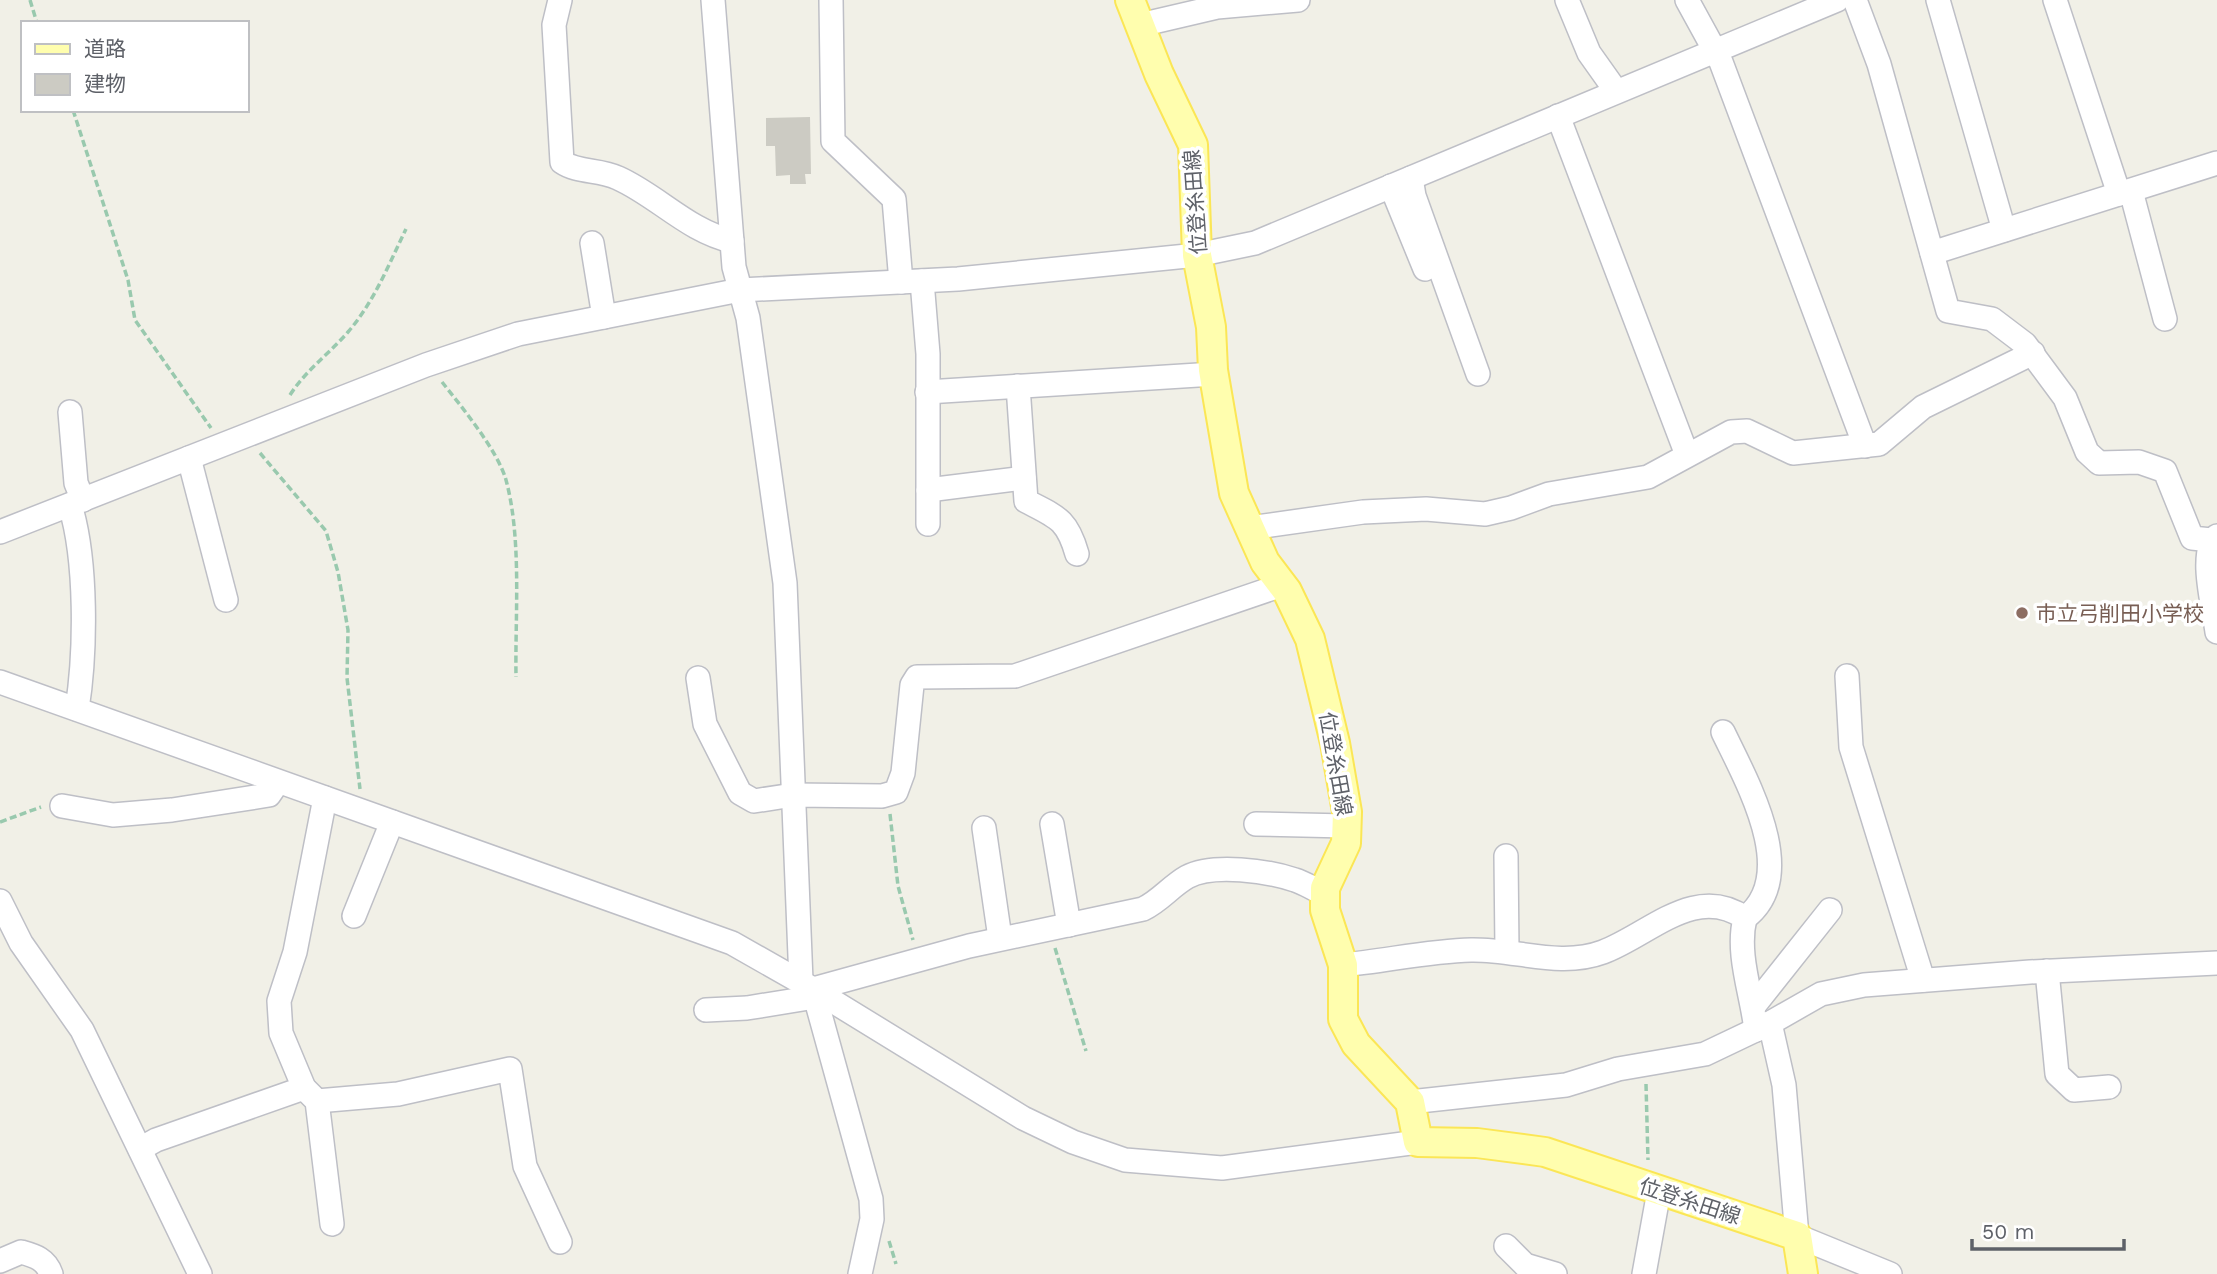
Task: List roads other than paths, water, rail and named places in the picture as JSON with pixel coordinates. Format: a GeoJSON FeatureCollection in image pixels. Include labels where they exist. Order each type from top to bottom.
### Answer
{"type":"FeatureCollection","features":[{"type":"Feature","properties":{"kind":"main road","name":"位登糸田線"},"geometry":{"type":"LineString","coordinates":[[1135,12],[1159,74],[1193,145],[1197,255],[1211,327],[1214,374],[1234,493],[1265,562],[1282,585],[1310,639],[1335,743],[1347,812],[1346,843],[1325,894]]}},
{"type":"Feature","properties":{"kind":"main road"},"geometry":{"type":"LineString","coordinates":[[1325,894],[1325,910],[1343,965],[1343,1019],[1356,1044],[1410,1102],[1418,1142]]}},
{"type":"Feature","properties":{"kind":"main road","name":"位登糸田線"},"geometry":{"type":"LineString","coordinates":[[1418,1142],[1477,1143],[1545,1152],[1797,1236]]}},
{"type":"Feature","properties":{"kind":"main road"},"geometry":{"type":"LineString","coordinates":[[1797,1236],[1803,1274]]}},
{"type":"Feature","properties":{"kind":"street"},"geometry":{"type":"LineString","coordinates":[[560,0],[554,25],[562,162],[572,169],[595,170],[620,178],[710,236],[732,242]]}},
{"type":"Feature","properties":{"kind":"street"},"geometry":{"type":"LineString","coordinates":[[713,0],[732,242],[748,318],[785,583],[793,795],[810,989],[871,1199],[872,1219],[860,1274]]}},
{"type":"Feature","properties":{"kind":"street"},"geometry":{"type":"LineString","coordinates":[[831,0],[833,141],[894,199],[928,354],[928,524]]}},
{"type":"Feature","properties":{"kind":"street"},"geometry":{"type":"LineString","coordinates":[[1135,12],[1298,0]]}},
{"type":"Feature","properties":{"kind":"street"},"geometry":{"type":"LineString","coordinates":[[1567,0],[1589,53],[1616,92]]}},
{"type":"Feature","properties":{"kind":"street"},"geometry":{"type":"LineString","coordinates":[[1687,0],[1721,62],[1865,446]]}},
{"type":"Feature","properties":{"kind":"street"},"geometry":{"type":"LineString","coordinates":[[0,532],[426,365],[518,334],[740,290],[912,281],[1197,255],[1255,243],[1837,0]]}},
{"type":"Feature","properties":{"kind":"street"},"geometry":{"type":"LineString","coordinates":[[1855,0],[1879,64],[1948,311],[1992,320],[2025,344],[2065,398],[2087,452],[2099,463],[2138,462],[2165,471],[2192,538],[2214,538],[2206,559],[2216,618]]}},
{"type":"Feature","properties":{"kind":"street"},"geometry":{"type":"LineString","coordinates":[[1938,0],[2004,230]]}},
{"type":"Feature","properties":{"kind":"street"},"geometry":{"type":"LineString","coordinates":[[2055,0],[2125,192],[2165,319]]}},
{"type":"Feature","properties":{"kind":"street"},"geometry":{"type":"LineString","coordinates":[[1558,116],[1687,455]]}},
{"type":"Feature","properties":{"kind":"street"},"geometry":{"type":"LineString","coordinates":[[1932,253],[2217,163]]}},
{"type":"Feature","properties":{"kind":"street"},"geometry":{"type":"LineString","coordinates":[[1401,182],[1425,269]]}},
{"type":"Feature","properties":{"kind":"street"},"geometry":{"type":"LineString","coordinates":[[1401,182],[1414,196],[1478,374]]}},
{"type":"Feature","properties":{"kind":"street"},"geometry":{"type":"LineString","coordinates":[[592,243],[604,317]]}},
{"type":"Feature","properties":{"kind":"street"},"geometry":{"type":"LineString","coordinates":[[1249,528],[1363,512],[1426,509],[1485,514],[1511,509],[1549,494],[1648,477],[1731,432],[1747,431],[1793,453],[1879,444],[1923,407],[2033,353]]}},
{"type":"Feature","properties":{"kind":"street"},"geometry":{"type":"LineString","coordinates":[[927,392],[1214,374]]}},
{"type":"Feature","properties":{"kind":"street"},"geometry":{"type":"LineString","coordinates":[[1018,386],[1026,501],[1060,518],[1070,532],[1077,554]]}},
{"type":"Feature","properties":{"kind":"street"},"geometry":{"type":"LineString","coordinates":[[70,412],[83,642],[77,709]]}},
{"type":"Feature","properties":{"kind":"street"},"geometry":{"type":"LineString","coordinates":[[189,458],[226,600]]}},
{"type":"Feature","properties":{"kind":"street"},"geometry":{"type":"LineString","coordinates":[[928,490],[1024,478]]}},
{"type":"Feature","properties":{"kind":"street"},"geometry":{"type":"LineString","coordinates":[[698,678],[705,724],[740,793],[754,801],[793,795],[889,794],[896,792],[904,774],[912,685],[916,677],[1015,676],[1282,585]]}},
{"type":"Feature","properties":{"kind":"street"},"geometry":{"type":"LineString","coordinates":[[1847,676],[1850,747],[1923,980]]}},
{"type":"Feature","properties":{"kind":"street"},"geometry":{"type":"LineString","coordinates":[[0,682],[732,943],[1023,1118],[1073,1142],[1125,1160],[1222,1168],[1418,1142]]}},
{"type":"Feature","properties":{"kind":"street"},"geometry":{"type":"LineString","coordinates":[[1723,732],[1746,780],[1770,851],[1767,891],[1757,909],[1745,918],[1742,930],[1744,961],[1760,1020],[1784,1085],[1797,1236],[1890,1274]]}},
{"type":"Feature","properties":{"kind":"street"},"geometry":{"type":"LineString","coordinates":[[62,806],[113,815],[172,810],[269,795],[278,782]]}},
{"type":"Feature","properties":{"kind":"street"},"geometry":{"type":"LineString","coordinates":[[325,798],[298,939],[279,1001],[281,1033],[310,1094],[332,1224]]}},
{"type":"Feature","properties":{"kind":"street"},"geometry":{"type":"LineString","coordinates":[[354,916],[392,822]]}},
{"type":"Feature","properties":{"kind":"street"},"geometry":{"type":"LineString","coordinates":[[1052,824],[1060,927]]}},
{"type":"Feature","properties":{"kind":"street"},"geometry":{"type":"LineString","coordinates":[[1256,824],[1346,826]]}},
{"type":"Feature","properties":{"kind":"street"},"geometry":{"type":"LineString","coordinates":[[984,828],[1000,938]]}},
{"type":"Feature","properties":{"kind":"street"},"geometry":{"type":"LineString","coordinates":[[1506,856],[1507,951]]}},
{"type":"Feature","properties":{"kind":"street"},"geometry":{"type":"LineString","coordinates":[[706,1010],[747,1008],[1000,938],[1143,909],[1158,902],[1186,878],[1203,871],[1239,870],[1296,880],[1325,894]]}},
{"type":"Feature","properties":{"kind":"street"},"geometry":{"type":"LineString","coordinates":[[0,901],[21,943],[82,1030],[200,1274]]}},
{"type":"Feature","properties":{"kind":"street"},"geometry":{"type":"LineString","coordinates":[[1343,965],[1469,950],[1507,951],[1578,959],[1604,952],[1696,906],[1717,905],[1745,918]]}},
{"type":"Feature","properties":{"kind":"street"},"geometry":{"type":"LineString","coordinates":[[1760,1020],[1830,910]]}},
{"type":"Feature","properties":{"kind":"street"},"geometry":{"type":"LineString","coordinates":[[1410,1102],[1555,1087],[1645,1065],[1705,1054],[1760,1020],[1821,994],[1864,985],[2047,971],[2217,963]]}},
{"type":"Feature","properties":{"kind":"street"},"geometry":{"type":"LineString","coordinates":[[2047,971],[2057,1074],[2074,1090],[2109,1087]]}},
{"type":"Feature","properties":{"kind":"street"},"geometry":{"type":"LineString","coordinates":[[140,1149],[156,1140],[310,1094],[398,1094],[510,1069],[525,1166],[559,1242]]}},
{"type":"Feature","properties":{"kind":"street"},"geometry":{"type":"LineString","coordinates":[[1644,1274],[1653,1189]]}},
{"type":"Feature","properties":{"kind":"street"},"geometry":{"type":"LineString","coordinates":[[1506,1246],[1525,1265],[1555,1274]]}},
{"type":"Feature","properties":{"kind":"street"},"geometry":{"type":"LineString","coordinates":[[0,1261],[21,1251],[40,1258],[51,1274]]}},
{"type":"Feature","properties":{"kind":"place","name":"市立弓削田小学校"},"geometry":{"type":"Point","coordinates":[2022,613]}}]}
